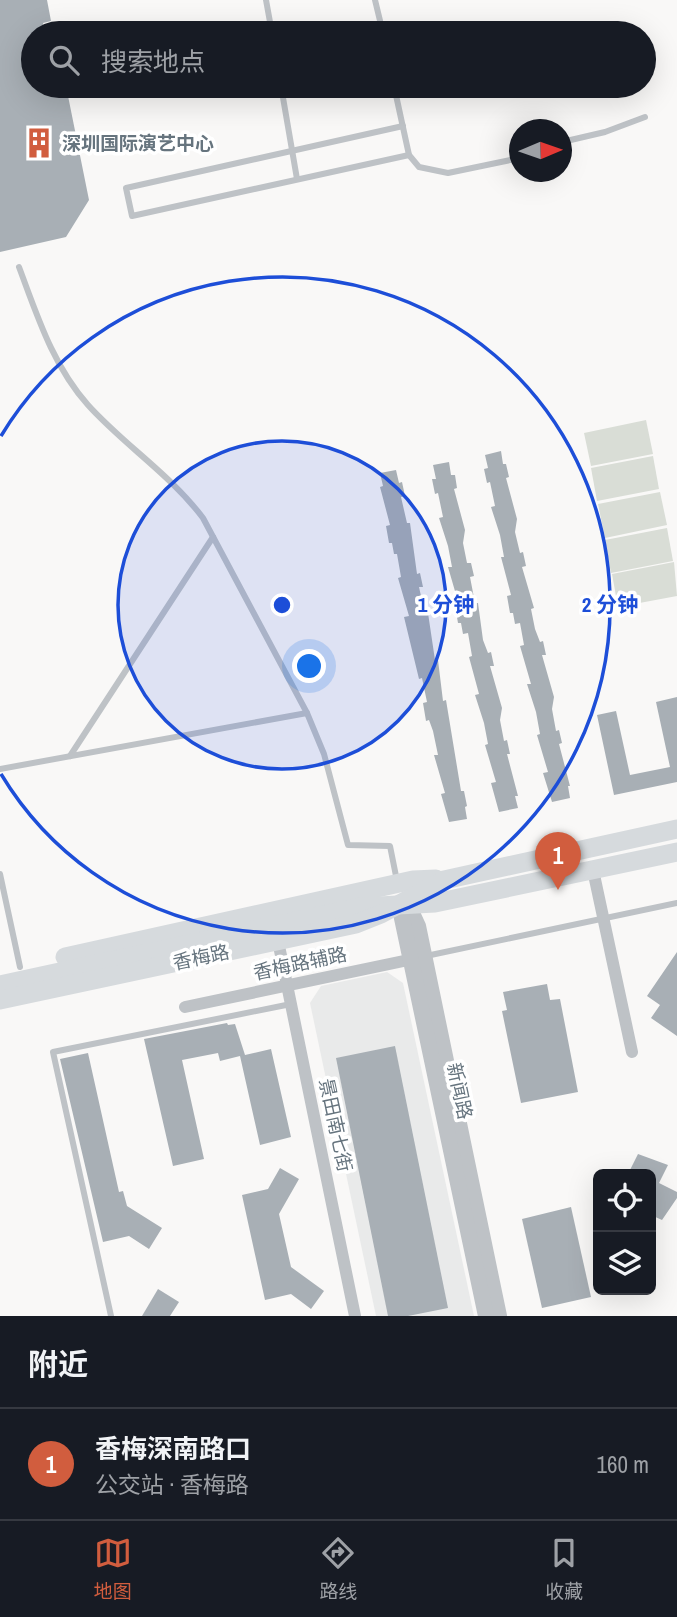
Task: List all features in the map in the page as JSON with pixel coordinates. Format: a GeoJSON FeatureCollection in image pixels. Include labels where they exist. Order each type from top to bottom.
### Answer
{"type":"FeatureCollection","features":[{"type":"Feature","properties":{"kind":"main road","name":"香梅路"},"geometry":{"type":"LineString","coordinates":[[0,1000],[356,924],[444,880],[677,830]]}},
{"type":"Feature","properties":{"kind":"main road","name":"香梅路"},"geometry":{"type":"LineString","coordinates":[[0,985],[360,907],[429,904],[677,852]]}},
{"type":"Feature","properties":{"kind":"main road"},"geometry":{"type":"LineString","coordinates":[[0,972],[426,878],[444,880]]}},
{"type":"Feature","properties":{"kind":"street"},"geometry":{"type":"LineString","coordinates":[[593,870],[632,1052]]}},
{"type":"Feature","properties":{"kind":"street","name":"新闻路"},"geometry":{"type":"LineString","coordinates":[[399,904],[412,913],[418,926],[417,958],[486,1316]]}},
{"type":"Feature","properties":{"kind":"street","name":"新闻路"},"geometry":{"type":"LineString","coordinates":[[399,904],[417,958],[499,1316]]}},
{"type":"Feature","properties":{"kind":"street"},"geometry":{"type":"LineString","coordinates":[[418,926],[419,912],[429,904]]}},
{"type":"Feature","properties":{"kind":"street","name":"景田南七街"},"geometry":{"type":"LineString","coordinates":[[278,941],[355,1316]]}},
{"type":"Feature","properties":{"kind":"street","name":"香梅路辅路"},"geometry":{"type":"LineString","coordinates":[[185,1007],[417,958]]}},
{"type":"Feature","properties":{"kind":"lane"},"geometry":{"type":"LineString","coordinates":[[266,0],[270,21]]}},
{"type":"Feature","properties":{"kind":"lane"},"geometry":{"type":"LineString","coordinates":[[375,0],[380,21]]}},
{"type":"Feature","properties":{"kind":"lane"},"geometry":{"type":"LineString","coordinates":[[283,98],[297,179]]}},
{"type":"Feature","properties":{"kind":"lane"},"geometry":{"type":"LineString","coordinates":[[397,98],[409,155],[419,167],[448,173],[509,160]]}},
{"type":"Feature","properties":{"kind":"lane"},"geometry":{"type":"LineString","coordinates":[[572,140],[604,132],[645,117]]}},
{"type":"Feature","properties":{"kind":"lane"},"geometry":{"type":"LineString","coordinates":[[403,127],[126,188],[132,216],[409,155]]}},
{"type":"Feature","properties":{"kind":"lane"},"geometry":{"type":"LineString","coordinates":[[19,267],[47,340],[66,376],[89,405],[184,492],[213,537],[307,713],[324,754],[348,845],[390,846],[398,884]]}},
{"type":"Feature","properties":{"kind":"lane"},"geometry":{"type":"LineString","coordinates":[[70,756],[213,537]]}},
{"type":"Feature","properties":{"kind":"lane"},"geometry":{"type":"LineString","coordinates":[[0,769],[307,713]]}},
{"type":"Feature","properties":{"kind":"lane"},"geometry":{"type":"LineString","coordinates":[[0,874],[20,967]]}},
{"type":"Feature","properties":{"kind":"lane"},"geometry":{"type":"LineString","coordinates":[[417,958],[677,903]]}},
{"type":"Feature","properties":{"kind":"lane"},"geometry":{"type":"LineString","coordinates":[[111,1316],[53,1052],[291,1004]]}},
{"type":"Feature","properties":{"kind":"shaded area"},"geometry":{"type":"Polygon","coordinates":[[[646,420],[653,454],[591,466],[584,433],[646,420]]]}},
{"type":"Feature","properties":{"kind":"shaded area"},"geometry":{"type":"Polygon","coordinates":[[[653,456],[659,489],[597,501],[591,468],[653,456]]]}},
{"type":"Feature","properties":{"kind":"shaded area"},"geometry":{"type":"Polygon","coordinates":[[[660,492],[667,525],[605,538],[598,504],[660,492]]]}},
{"type":"Feature","properties":{"kind":"shaded area"},"geometry":{"type":"Polygon","coordinates":[[[667,528],[673,561],[611,573],[605,540],[667,528]]]}},
{"type":"Feature","properties":{"kind":"shaded area"},"geometry":{"type":"Polygon","coordinates":[[[674,562],[677,596],[618,607],[612,574],[674,562]]]}},
{"type":"Feature","properties":{"kind":"shaded area"},"geometry":{"type":"Polygon","coordinates":[[[387,972],[403,983],[474,1316],[376,1316],[310,1003],[321,986],[387,972]]]}},
{"type":"Feature","properties":{"kind":"building","name":"深圳国际演艺中心"},"geometry":{"type":"Polygon","coordinates":[[[0,0],[47,0],[51,21],[21,21],[21,98],[68,98],[89,200],[66,237],[0,252],[0,0]]]}},
{"type":"Feature","properties":{"kind":"building"},"geometry":{"type":"Polygon","coordinates":[[[501,451],[517,519],[515,532],[526,566],[522,567],[534,608],[531,609],[535,629],[540,642],[543,641],[546,655],[542,655],[554,697],[552,709],[570,786],[570,798],[552,802],[543,773],[548,772],[537,735],[540,734],[536,712],[527,684],[531,684],[520,646],[524,645],[520,623],[515,624],[513,613],[510,613],[507,596],[511,595],[501,557],[504,557],[500,535],[491,507],[495,506],[484,469],[488,468],[485,455],[501,451]]]}},
{"type":"Feature","properties":{"kind":"building"},"geometry":{"type":"Polygon","coordinates":[[[449,462],[451,475],[455,475],[457,488],[454,489],[465,530],[463,543],[467,563],[471,563],[474,576],[470,577],[475,603],[478,603],[483,640],[488,653],[491,652],[494,666],[490,666],[502,708],[500,720],[504,741],[507,740],[510,754],[507,754],[518,796],[515,796],[518,808],[499,812],[491,783],[496,782],[485,745],[488,744],[484,723],[475,695],[479,694],[469,657],[472,656],[468,633],[463,634],[461,623],[458,623],[455,606],[459,605],[448,567],[452,567],[439,518],[443,517],[438,493],[435,494],[432,479],[436,479],[433,465],[449,462]]]}},
{"type":"Feature","properties":{"kind":"building"},"geometry":{"type":"Polygon","coordinates":[[[396,470],[405,496],[401,497],[407,523],[410,523],[417,574],[420,573],[423,587],[419,587],[425,614],[428,613],[435,660],[438,660],[443,701],[446,700],[461,791],[464,791],[467,806],[467,819],[449,822],[441,794],[445,793],[434,755],[438,755],[433,731],[429,720],[426,721],[423,703],[427,702],[422,678],[419,679],[404,617],[409,616],[398,578],[401,577],[397,554],[394,554],[392,543],[389,543],[386,526],[390,525],[380,487],[383,486],[380,473],[396,470]]]}},
{"type":"Feature","properties":{"kind":"building"},"geometry":{"type":"Polygon","coordinates":[[[677,697],[677,782],[614,795],[597,715],[616,711],[630,775],[670,767],[656,702],[677,697]]]}},
{"type":"Feature","properties":{"kind":"building"},"geometry":{"type":"Polygon","coordinates":[[[677,952],[677,1036],[651,1018],[660,1005],[647,996],[677,952]]]}},
{"type":"Feature","properties":{"kind":"building"},"geometry":{"type":"Polygon","coordinates":[[[547,984],[550,1000],[560,999],[578,1092],[521,1103],[502,1011],[507,1010],[503,992],[547,984]]]}},
{"type":"Feature","properties":{"kind":"building"},"geometry":{"type":"Polygon","coordinates":[[[227,1023],[235,1024],[245,1055],[271,1049],[291,1137],[260,1145],[240,1056],[220,1061],[218,1053],[182,1060],[204,1159],[173,1166],[144,1039],[227,1023]]]}},
{"type":"Feature","properties":{"kind":"building"},"geometry":{"type":"Polygon","coordinates":[[[395,1046],[448,1308],[408,1316],[388,1316],[336,1058],[395,1046]]]}},
{"type":"Feature","properties":{"kind":"building"},"geometry":{"type":"Polygon","coordinates":[[[88,1053],[119,1192],[123,1191],[127,1206],[162,1228],[149,1249],[129,1236],[103,1242],[60,1059],[88,1053]]]}},
{"type":"Feature","properties":{"kind":"building"},"geometry":{"type":"Polygon","coordinates":[[[638,1154],[668,1165],[659,1183],[677,1192],[677,1198],[662,1220],[656,1217],[656,1169],[630,1169],[638,1154]]]}},
{"type":"Feature","properties":{"kind":"building"},"geometry":{"type":"Polygon","coordinates":[[[280,1168],[299,1179],[279,1214],[291,1267],[324,1291],[311,1309],[291,1294],[265,1300],[242,1195],[268,1189],[280,1168]]]}},
{"type":"Feature","properties":{"kind":"building"},"geometry":{"type":"Polygon","coordinates":[[[571,1207],[591,1297],[542,1308],[522,1219],[571,1207]]]}},
{"type":"Feature","properties":{"kind":"building"},"geometry":{"type":"Polygon","coordinates":[[[158,1289],[179,1302],[170,1316],[142,1316],[158,1289]]]}},
{"type":"Feature","properties":{"kind":"place","name":"深圳国际演艺中心"},"geometry":{"type":"Point","coordinates":[39,143]}},
{"type":"Feature","properties":{"kind":"place","name":"香梅深南路口"},"geometry":{"type":"Point","coordinates":[558,890]}}]}
